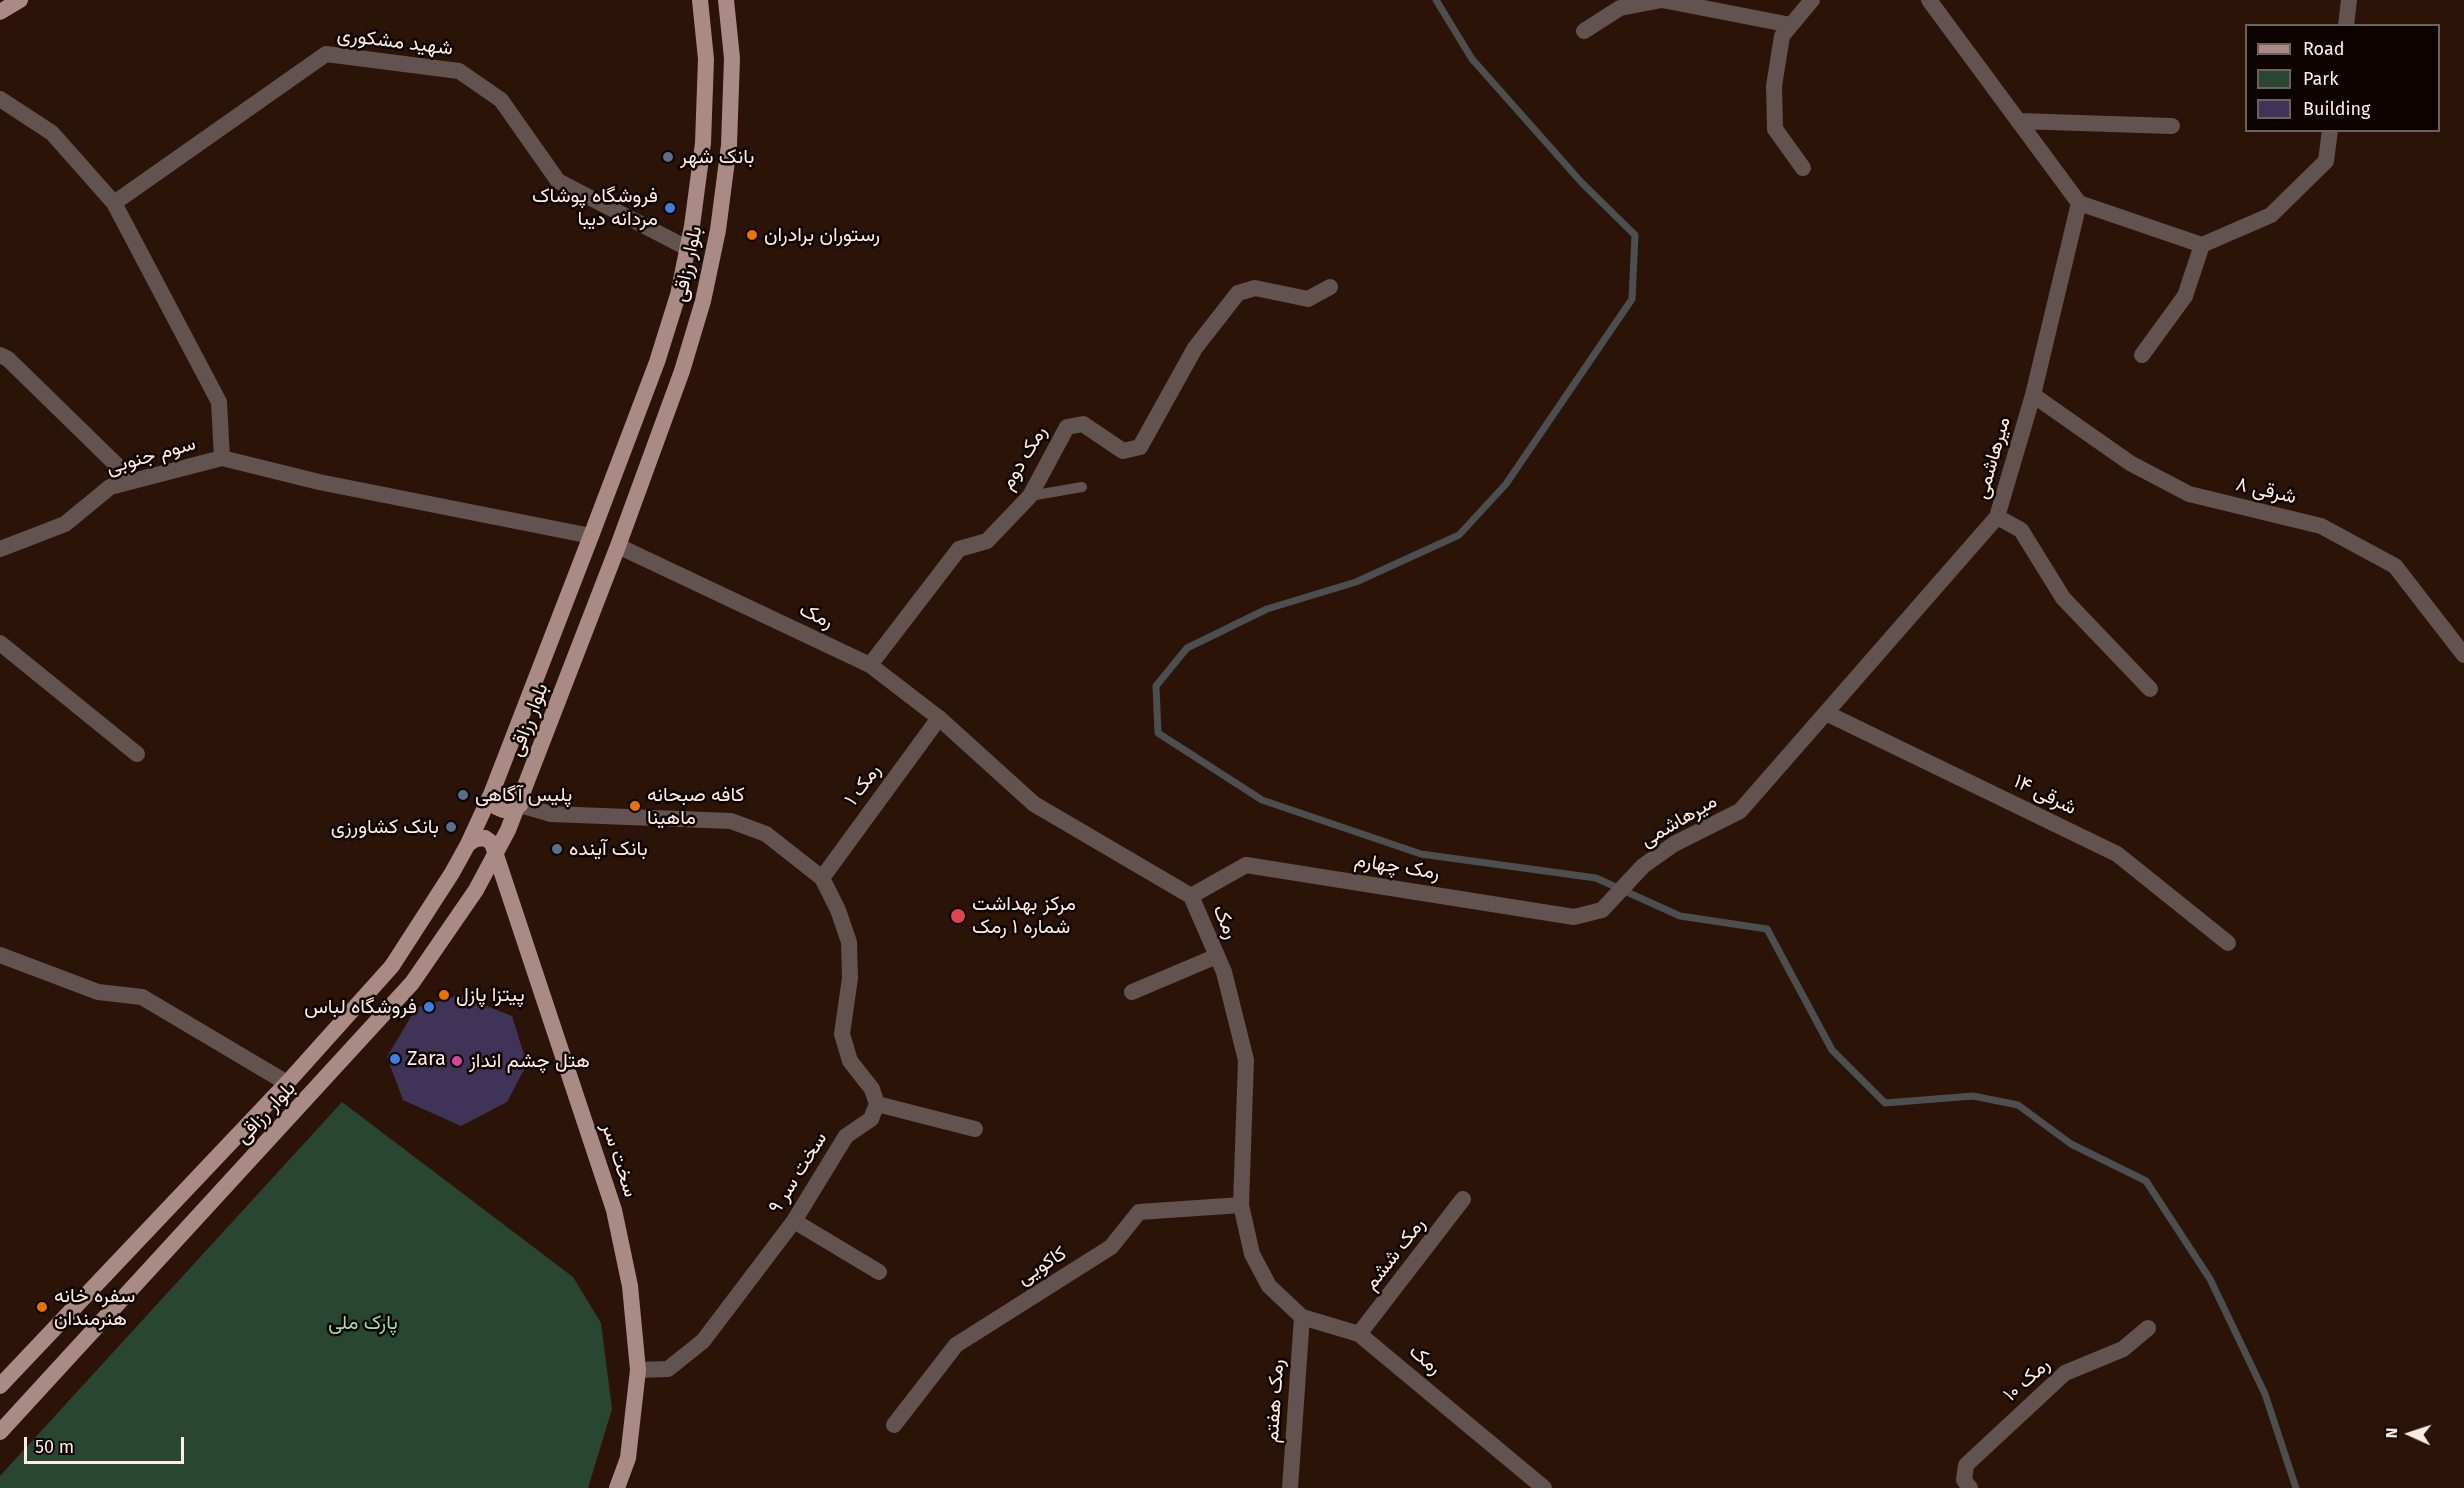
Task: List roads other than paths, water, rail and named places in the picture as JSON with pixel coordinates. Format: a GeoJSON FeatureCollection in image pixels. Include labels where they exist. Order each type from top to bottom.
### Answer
{"type":"FeatureCollection","features":[{"type":"Feature","properties":{"kind":"main road"},"geometry":{"type":"LineString","coordinates":[[0,12],[20,0]]}},
{"type":"Feature","properties":{"kind":"main road","name":"بلوار رزاقی"},"geometry":{"type":"LineString","coordinates":[[0,1386],[287,1083],[392,966],[468,844],[492,792],[591,536],[657,362],[678,295],[703,142],[706,59],[700,0]]}},
{"type":"Feature","properties":{"kind":"main road","name":"بلوار رزاقی"},"geometry":{"type":"LineString","coordinates":[[0,1432],[412,983],[476,890],[495,855],[520,805],[618,546],[682,371],[703,301],[718,230],[729,145],[732,58],[726,0]]}},
{"type":"Feature","properties":{"kind":"main road"},"geometry":{"type":"LineString","coordinates":[[591,536],[618,546]]}},
{"type":"Feature","properties":{"kind":"main road"},"geometry":{"type":"LineString","coordinates":[[492,792],[496,807],[503,810],[520,805]]}},
{"type":"Feature","properties":{"kind":"main road"},"geometry":{"type":"LineString","coordinates":[[468,844],[477,838],[485,838],[492,843],[495,855]]}},
{"type":"Feature","properties":{"kind":"main road","name":"سخت سر"},"geometry":{"type":"LineString","coordinates":[[495,855],[614,1210],[630,1286],[638,1370],[628,1458],[617,1488]]}},
{"type":"Feature","properties":{"kind":"street"},"geometry":{"type":"LineString","coordinates":[[1584,32],[1620,8],[1662,0],[1791,25]]}},
{"type":"Feature","properties":{"kind":"street"},"geometry":{"type":"LineString","coordinates":[[1803,168],[1775,129],[1774,86],[1782,36],[1812,0]]}},
{"type":"Feature","properties":{"kind":"street"},"geometry":{"type":"LineString","coordinates":[[1929,0],[2079,203],[2202,245],[2271,215],[2326,161],[2330,132]]}},
{"type":"Feature","properties":{"kind":"street"},"geometry":{"type":"LineString","coordinates":[[2348,13],[2364,0]]}},
{"type":"Feature","properties":{"kind":"street","name":"شهید مشکوری"},"geometry":{"type":"LineString","coordinates":[[114,203],[326,54],[459,71],[501,100],[558,181],[687,248]]}},
{"type":"Feature","properties":{"kind":"street"},"geometry":{"type":"LineString","coordinates":[[0,99],[52,133],[114,203],[219,402],[222,458],[319,482],[591,536]]}},
{"type":"Feature","properties":{"kind":"street"},"geometry":{"type":"LineString","coordinates":[[2018,121],[2172,126]]}},
{"type":"Feature","properties":{"kind":"street","name":"میرهاشمی"},"geometry":{"type":"LineString","coordinates":[[1602,910],[1643,866],[1674,844],[1740,810],[1997,517],[2033,395],[2079,203]]}},
{"type":"Feature","properties":{"kind":"street"},"geometry":{"type":"LineString","coordinates":[[2142,355],[2185,296],[2202,245]]}},
{"type":"Feature","properties":{"kind":"street","name":"رمک دوم"},"geometry":{"type":"LineString","coordinates":[[870,665],[959,549],[987,541],[1030,496],[1067,427],[1083,424],[1123,451],[1140,447],[1195,348],[1239,293],[1256,288],[1308,299],[1330,287]]}},
{"type":"Feature","properties":{"kind":"street"},"geometry":{"type":"LineString","coordinates":[[0,355],[8,359],[133,481]]}},
{"type":"Feature","properties":{"kind":"street","name":"شرقی ۸"},"geometry":{"type":"LineString","coordinates":[[2033,395],[2130,463],[2189,494],[2320,526],[2395,566],[2464,655]]}},
{"type":"Feature","properties":{"kind":"street","name":"سوم جنوبی"},"geometry":{"type":"LineString","coordinates":[[0,549],[65,524],[110,487],[222,458]]}},
{"type":"Feature","properties":{"kind":"street"},"geometry":{"type":"LineString","coordinates":[[1997,517],[2021,530],[2063,597],[2150,689]]}},
{"type":"Feature","properties":{"kind":"street","name":"رمک"},"geometry":{"type":"LineString","coordinates":[[618,546],[870,665],[939,718],[1034,804],[1191,896],[1224,972],[1246,1060],[1241,1205],[1252,1254],[1269,1286],[1302,1317],[1359,1334],[1544,1488]]}},
{"type":"Feature","properties":{"kind":"street"},"geometry":{"type":"LineString","coordinates":[[0,643],[137,754]]}},
{"type":"Feature","properties":{"kind":"street","name":"شرقی ۱۴"},"geometry":{"type":"LineString","coordinates":[[1826,712],[2117,854],[2228,943]]}},
{"type":"Feature","properties":{"kind":"street","name":"رمک ۱"},"geometry":{"type":"LineString","coordinates":[[822,878],[939,718]]}},
{"type":"Feature","properties":{"kind":"street"},"geometry":{"type":"LineString","coordinates":[[520,805],[551,813],[730,822],[766,834],[822,878],[838,910],[849,942],[850,978],[842,1034],[850,1061],[872,1089],[876,1104],[975,1129]]}},
{"type":"Feature","properties":{"kind":"street","name":"رمک چهارم"},"geometry":{"type":"LineString","coordinates":[[1191,896],[1246,865],[1574,917],[1602,910]]}},
{"type":"Feature","properties":{"kind":"street"},"geometry":{"type":"LineString","coordinates":[[0,955],[98,992],[142,997],[287,1083]]}},
{"type":"Feature","properties":{"kind":"street"},"geometry":{"type":"LineString","coordinates":[[1132,992],[1217,956]]}},
{"type":"Feature","properties":{"kind":"street","name":"سخت سر ۹"},"geometry":{"type":"LineString","coordinates":[[638,1370],[668,1370],[703,1341],[794,1221],[846,1136],[871,1119],[876,1104]]}},
{"type":"Feature","properties":{"kind":"street","name":"رمک ششم"},"geometry":{"type":"LineString","coordinates":[[1359,1334],[1463,1199]]}},
{"type":"Feature","properties":{"kind":"street","name":"کاکویی"},"geometry":{"type":"LineString","coordinates":[[894,1425],[956,1345],[1111,1247],[1139,1212],[1241,1205]]}},
{"type":"Feature","properties":{"kind":"street"},"geometry":{"type":"LineString","coordinates":[[794,1221],[879,1272]]}},
{"type":"Feature","properties":{"kind":"street","name":"رمک هفتم"},"geometry":{"type":"LineString","coordinates":[[1290,1488],[1302,1317]]}},
{"type":"Feature","properties":{"kind":"street","name":"رمک ۱۰"},"geometry":{"type":"LineString","coordinates":[[1970,1488],[1964,1480],[1966,1465],[2065,1372],[2123,1349],[2148,1328]]}},
{"type":"Feature","properties":{"kind":"lane"},"geometry":{"type":"LineString","coordinates":[[1030,496],[1082,487]]}},
{"type":"Feature","properties":{"kind":"waterway"},"geometry":{"type":"LineString","coordinates":[[1436,0],[1472,59],[1582,183],[1635,235],[1632,299],[1506,484],[1459,535],[1356,582],[1267,609],[1187,648],[1156,686],[1158,733],[1262,800],[1421,854],[1596,878],[1680,916],[1767,929],[1832,1050],[1885,1103],[1973,1096],[2018,1105],[2071,1144],[2146,1181],[2210,1279],[2265,1394],[2296,1488]]}},
{"type":"Feature","properties":{"kind":"place","name":"بانک شهر"},"geometry":{"type":"Point","coordinates":[668,157]}},
{"type":"Feature","properties":{"kind":"place","name":"فروشگاه پوشاک مردانه دیبا"},"geometry":{"type":"Point","coordinates":[670,208]}},
{"type":"Feature","properties":{"kind":"place","name":"رستوران برادران"},"geometry":{"type":"Point","coordinates":[752,235]}},
{"type":"Feature","properties":{"kind":"place","name":"پلیس آگاهی"},"geometry":{"type":"Point","coordinates":[463,795]}},
{"type":"Feature","properties":{"kind":"place","name":"کافه صبحانه ماهینا"},"geometry":{"type":"Point","coordinates":[635,806]}},
{"type":"Feature","properties":{"kind":"place","name":"بانک کشاورزی"},"geometry":{"type":"Point","coordinates":[451,827]}},
{"type":"Feature","properties":{"kind":"place","name":"بانک آینده"},"geometry":{"type":"Point","coordinates":[557,849]}},
{"type":"Feature","properties":{"kind":"place","name":"مرکز بهداشت شماره ۱ رمک"},"geometry":{"type":"Point","coordinates":[958,916]}},
{"type":"Feature","properties":{"kind":"place","name":"پیتزا پازل"},"geometry":{"type":"Point","coordinates":[444,995]}},
{"type":"Feature","properties":{"kind":"place","name":"فروشگاه لباس"},"geometry":{"type":"Point","coordinates":[429,1007]}},
{"type":"Feature","properties":{"kind":"place","name":"Zara"},"geometry":{"type":"Point","coordinates":[395,1059]}},
{"type":"Feature","properties":{"kind":"place","name":"هتل چشم انداز"},"geometry":{"type":"Point","coordinates":[457,1061]}},
{"type":"Feature","properties":{"kind":"place","name":"سفره خانه هنرمندان"},"geometry":{"type":"Point","coordinates":[42,1307]}},
{"type":"Feature","properties":{"kind":"park label","name":"پارک ملی"},"geometry":{"type":"Point","coordinates":[363,1323]}}]}
